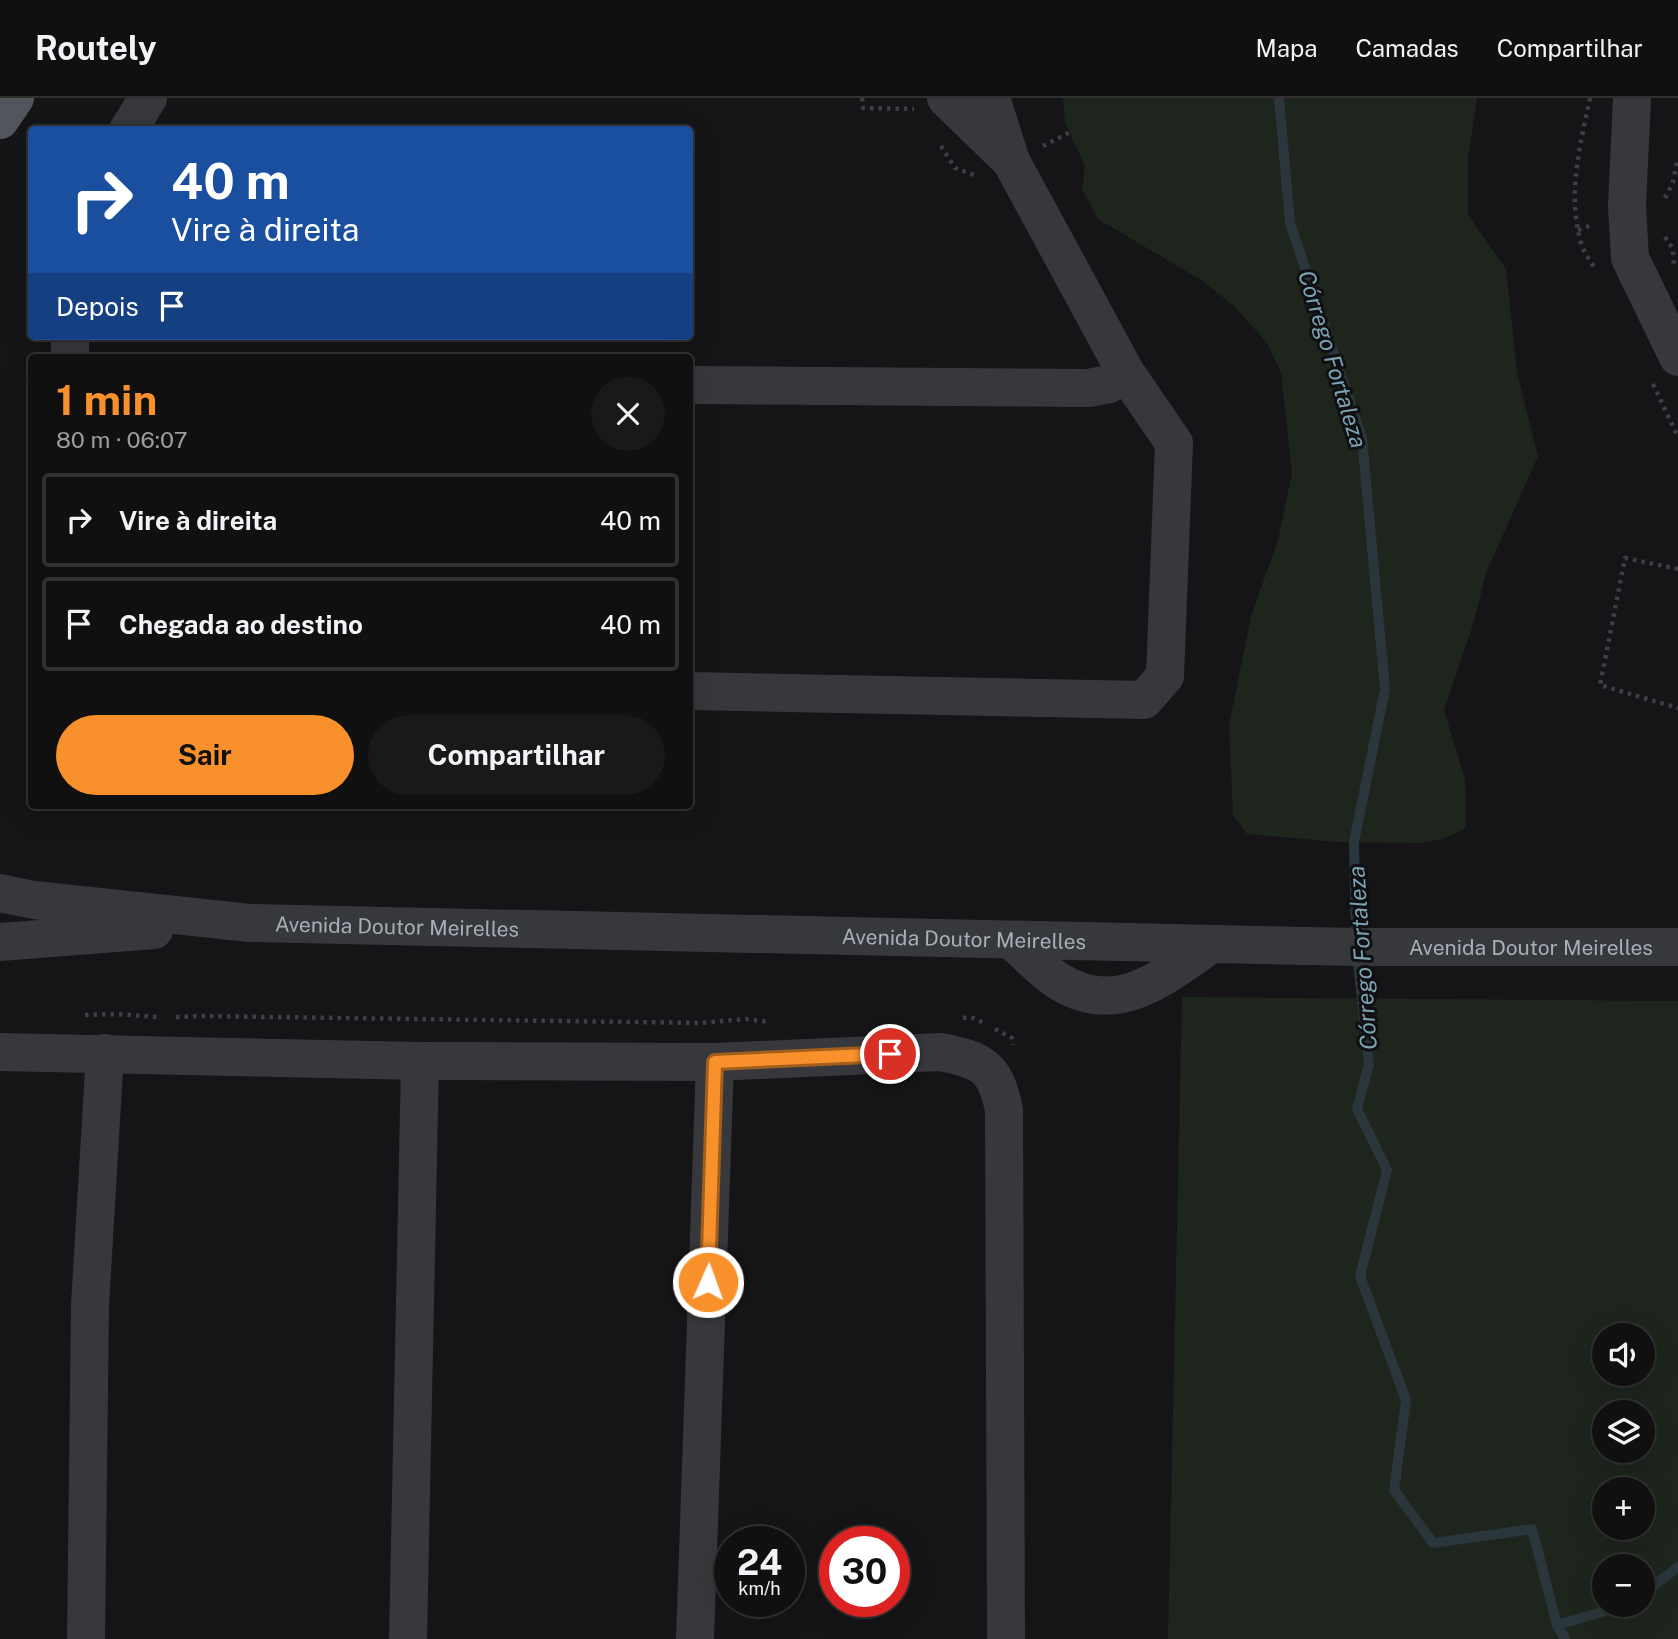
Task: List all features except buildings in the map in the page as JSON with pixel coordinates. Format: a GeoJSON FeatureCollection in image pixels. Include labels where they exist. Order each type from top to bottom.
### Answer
{"type":"FeatureCollection","features":[{"type":"Feature","properties":{"kind":"main road"},"geometry":{"type":"LineString","coordinates":[[0,120],[15,98]]}},
{"type":"Feature","properties":{"kind":"street"},"geometry":{"type":"LineString","coordinates":[[130,126],[148,98]]}},
{"type":"Feature","properties":{"kind":"street"},"geometry":{"type":"LineString","coordinates":[[946,98],[1011,161]]}},
{"type":"Feature","properties":{"kind":"street"},"geometry":{"type":"LineString","coordinates":[[693,691],[1144,700],[1165,676],[1174,443],[1126,373],[1011,161],[991,98]]}},
{"type":"Feature","properties":{"kind":"street"},"geometry":{"type":"LineString","coordinates":[[1632,98],[1627,206],[1630,258],[1678,357]]}},
{"type":"Feature","properties":{"kind":"street"},"geometry":{"type":"LineString","coordinates":[[693,385],[1089,388],[1110,384],[1126,373]]}},
{"type":"Feature","properties":{"kind":"street","name":"Avenida Doutor Meirelles"},"geometry":{"type":"LineString","coordinates":[[0,893],[34,900],[250,923],[1356,947],[1678,947]]}},
{"type":"Feature","properties":{"kind":"street","name":"Avenida Doutor Meirelles"},"geometry":{"type":"LineString","coordinates":[[0,942],[250,923]]}},
{"type":"Feature","properties":{"kind":"street"},"geometry":{"type":"LineString","coordinates":[[1011,940],[1060,982],[1089,994],[1121,995],[1147,987],[1212,944]]}},
{"type":"Feature","properties":{"kind":"street"},"geometry":{"type":"LineString","coordinates":[[0,1052],[420,1061],[715,1062],[940,1052],[966,1056],[984,1066],[999,1087],[1004,1110],[1006,1639]]}},
{"type":"Feature","properties":{"kind":"street"},"geometry":{"type":"LineString","coordinates":[[86,1639],[90,1305],[105,1054]]}},
{"type":"Feature","properties":{"kind":"street"},"geometry":{"type":"LineString","coordinates":[[408,1639],[420,1061]]}},
{"type":"Feature","properties":{"kind":"street"},"geometry":{"type":"LineString","coordinates":[[695,1639],[715,1062]]}},
{"type":"Feature","properties":{"kind":"path"},"geometry":{"type":"LineString","coordinates":[[1678,569],[1625,558],[1600,685],[1678,708]]}},
{"type":"Feature","properties":{"kind":"path"},"geometry":{"type":"LineString","coordinates":[[76,1016],[117,1014],[169,1018],[243,1016],[701,1023],[746,1019],[781,1023]]}},
{"type":"Feature","properties":{"kind":"path"},"geometry":{"type":"LineString","coordinates":[[960,1018],[971,1017],[1012,1038],[1015,1055],[994,1079]]}},
{"type":"Feature","properties":{"kind":"shaded area"},"geometry":{"type":"Polygon","coordinates":[[[1063,98],[1477,98],[1468,158],[1468,215],[1506,269],[1517,372],[1538,456],[1486,573],[1473,625],[1444,710],[1465,779],[1466,828],[1443,839],[1421,843],[1337,842],[1247,834],[1233,815],[1229,725],[1251,616],[1278,540],[1292,473],[1281,373],[1267,343],[1235,307],[1201,280],[1098,219],[1082,189],[1085,166],[1065,123],[1063,98]]]}},
{"type":"Feature","properties":{"kind":"shaded area"},"geometry":{"type":"Polygon","coordinates":[[[1182,997],[1678,1001],[1678,1639],[1168,1639],[1182,997]]]}},
{"type":"Feature","properties":{"kind":"waterway","name":"Córrego Fortaleza"},"geometry":{"type":"LineString","coordinates":[[1279,98],[1290,223],[1362,438],[1385,689],[1354,842],[1356,939]]}},
{"type":"Feature","properties":{"kind":"waterway","name":"Córrego Fortaleza"},"geometry":{"type":"LineString","coordinates":[[1357,954],[1369,1064],[1357,1109],[1387,1170],[1360,1276],[1406,1400],[1394,1490],[1433,1543],[1532,1529],[1557,1625],[1565,1639]]}},
{"type":"Feature","properties":{"kind":"waterway"},"geometry":{"type":"LineString","coordinates":[[1655,1585],[1678,1567]]}},
{"type":"Feature","properties":{"kind":"waterway"},"geometry":{"type":"LineString","coordinates":[[1557,1625],[1592,1615]]}},
{"type":"Feature","properties":{"kind":"route"},"geometry":{"type":"LineString","coordinates":[[708,1282],[715,1062],[890,1054]]}}]}
